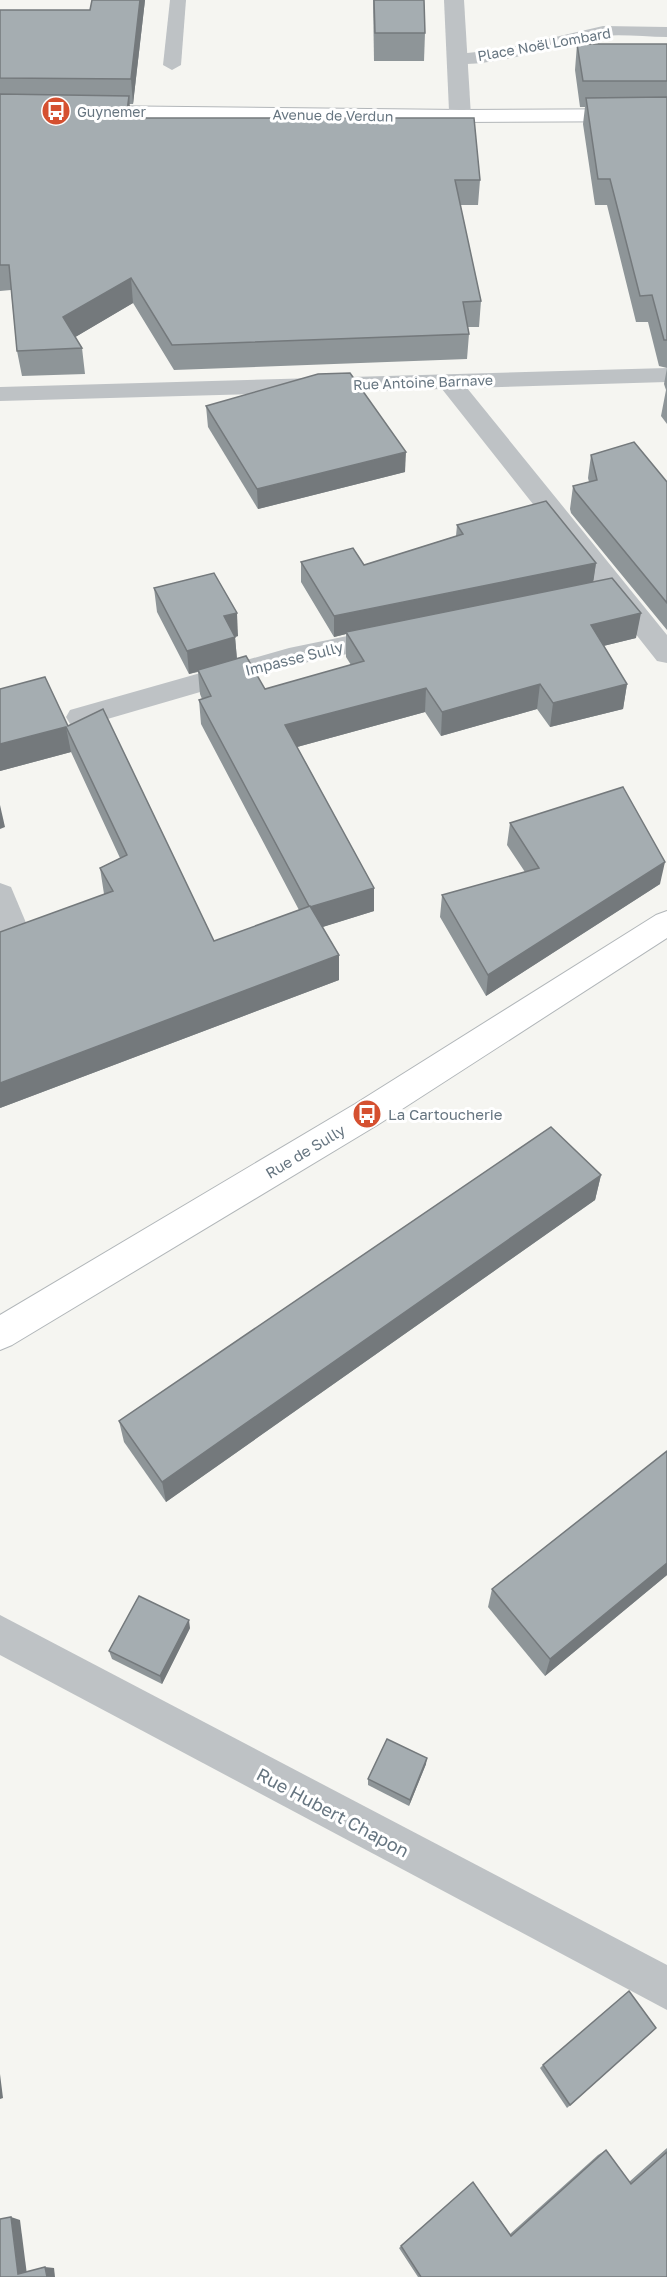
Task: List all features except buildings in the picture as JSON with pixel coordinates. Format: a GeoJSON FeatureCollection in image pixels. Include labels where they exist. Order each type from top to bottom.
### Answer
{"type":"FeatureCollection","features":[{"type":"Feature","properties":{"kind":"main road","name":"Avenue de Verdun"},"geometry":{"type":"LineString","coordinates":[[0,111],[667,133]]}},
{"type":"Feature","properties":{"kind":"main road","name":"Avenue de Verdun"},"geometry":{"type":"LineString","coordinates":[[0,131],[460,125],[667,115]]}},
{"type":"Feature","properties":{"kind":"main road","name":"Rue de Sully"},"geometry":{"type":"LineString","coordinates":[[0,1334],[367,1114],[667,923]]}},
{"type":"Feature","properties":{"kind":"street"},"geometry":{"type":"LineString","coordinates":[[454,0],[460,125]]}},
{"type":"Feature","properties":{"kind":"street","name":"Rue Antoine Barnave"},"geometry":{"type":"LineString","coordinates":[[0,394],[667,375]]}},
{"type":"Feature","properties":{"kind":"street"},"geometry":{"type":"LineString","coordinates":[[449,382],[604,592],[667,654]]}},
{"type":"Feature","properties":{"kind":"street","name":"Impasse Sully"},"geometry":{"type":"LineString","coordinates":[[80,717],[289,657],[418,631]]}},
{"type":"Feature","properties":{"kind":"street"},"geometry":{"type":"LineString","coordinates":[[0,895],[17,937]]}},
{"type":"Feature","properties":{"kind":"street","name":"Rue Hubert Chapon"},"geometry":{"type":"LineString","coordinates":[[0,1634],[667,1988]]}},
{"type":"Feature","properties":{"kind":"lane"},"geometry":{"type":"LineString","coordinates":[[172,65],[178,0]]}},
{"type":"Feature","properties":{"kind":"lane","name":"Place Noël Lombard"},"geometry":{"type":"LineString","coordinates":[[458,59],[504,54],[603,31],[667,32]]}},
{"type":"Feature","properties":{"kind":"place","name":"Guynemer"},"geometry":{"type":"Point","coordinates":[56,111]}},
{"type":"Feature","properties":{"kind":"place","name":"La Cartoucherie"},"geometry":{"type":"Point","coordinates":[367,1114]}}]}
